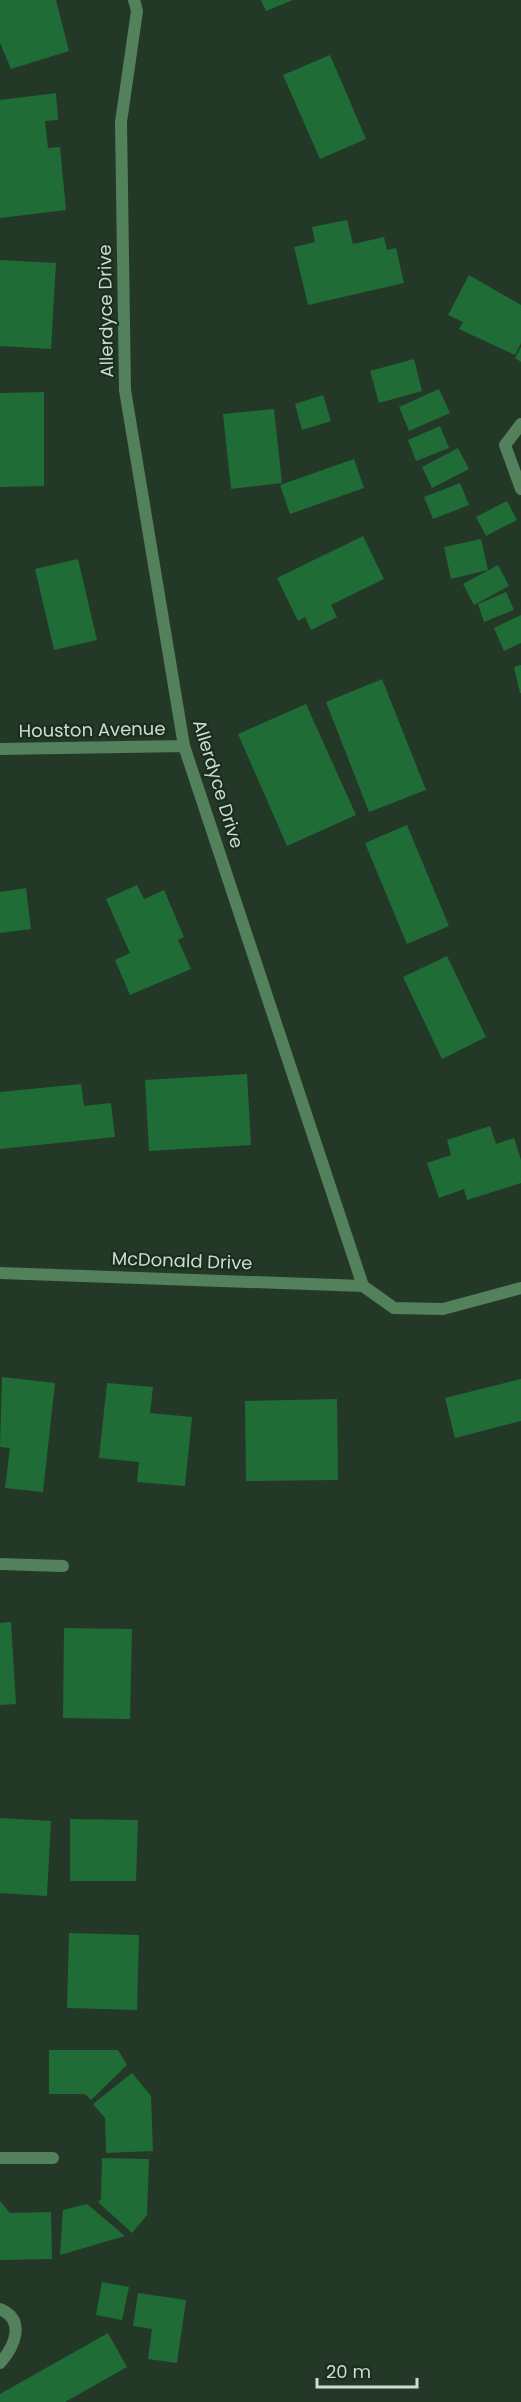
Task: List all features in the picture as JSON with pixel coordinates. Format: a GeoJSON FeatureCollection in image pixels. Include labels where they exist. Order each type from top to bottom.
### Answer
{"type":"FeatureCollection","features":[{"type":"Feature","properties":{"kind":"street","name":"Allerdyce Drive"},"geometry":{"type":"LineString","coordinates":[[134,0],[137,11],[121,123],[125,390],[184,746],[363,1286]]}},
{"type":"Feature","properties":{"kind":"street"},"geometry":{"type":"LineString","coordinates":[[521,424],[505,445],[521,489]]}},
{"type":"Feature","properties":{"kind":"street","name":"Houston Avenue"},"geometry":{"type":"LineString","coordinates":[[0,749],[184,746]]}},
{"type":"Feature","properties":{"kind":"street","name":"McDonald Drive"},"geometry":{"type":"LineString","coordinates":[[0,1273],[363,1286]]}},
{"type":"Feature","properties":{"kind":"street"},"geometry":{"type":"LineString","coordinates":[[363,1286],[394,1308],[443,1309],[521,1288]]}},
{"type":"Feature","properties":{"kind":"street"},"geometry":{"type":"LineString","coordinates":[[0,1564],[63,1566]]}},
{"type":"Feature","properties":{"kind":"street"},"geometry":{"type":"LineString","coordinates":[[0,2158],[53,2158]]}},
{"type":"Feature","properties":{"kind":"street"},"geometry":{"type":"LineString","coordinates":[[0,2309],[7,2312],[16,2322],[17,2336],[8,2354],[0,2362]]}},
{"type":"Feature","properties":{"kind":"building"},"geometry":{"type":"Polygon","coordinates":[[[0,0],[56,0],[69,51],[11,69],[0,43],[0,0]]]}},
{"type":"Feature","properties":{"kind":"building"},"geometry":{"type":"Polygon","coordinates":[[[261,0],[293,0],[266,11],[261,0]]]}},
{"type":"Feature","properties":{"kind":"building"},"geometry":{"type":"Polygon","coordinates":[[[330,55],[366,139],[320,159],[283,75],[330,55]]]}},
{"type":"Feature","properties":{"kind":"building"},"geometry":{"type":"Polygon","coordinates":[[[56,93],[58,120],[45,121],[48,148],[60,147],[66,210],[0,218],[0,100],[56,93]]]}},
{"type":"Feature","properties":{"kind":"building"},"geometry":{"type":"Polygon","coordinates":[[[347,220],[353,244],[384,237],[387,250],[396,248],[404,283],[308,305],[294,247],[315,242],[312,227],[347,220]]]}},
{"type":"Feature","properties":{"kind":"building"},"geometry":{"type":"Polygon","coordinates":[[[0,260],[56,263],[51,349],[0,346],[0,260]]]}},
{"type":"Feature","properties":{"kind":"building"},"geometry":{"type":"Polygon","coordinates":[[[469,275],[521,305],[521,343],[515,355],[459,329],[463,322],[448,315],[469,275]]]}},
{"type":"Feature","properties":{"kind":"building"},"geometry":{"type":"Polygon","coordinates":[[[521,347],[521,362],[515,358],[521,347]]]}},
{"type":"Feature","properties":{"kind":"building"},"geometry":{"type":"Polygon","coordinates":[[[414,359],[422,391],[379,403],[370,371],[414,359]]]}},
{"type":"Feature","properties":{"kind":"building"},"geometry":{"type":"Polygon","coordinates":[[[439,389],[450,413],[409,431],[399,407],[439,389]]]}},
{"type":"Feature","properties":{"kind":"building"},"geometry":{"type":"Polygon","coordinates":[[[44,392],[44,486],[0,487],[0,393],[44,392]]]}},
{"type":"Feature","properties":{"kind":"building"},"geometry":{"type":"Polygon","coordinates":[[[323,395],[331,421],[302,430],[295,404],[323,395]]]}},
{"type":"Feature","properties":{"kind":"building"},"geometry":{"type":"Polygon","coordinates":[[[274,409],[282,483],[231,489],[223,414],[274,409]]]}},
{"type":"Feature","properties":{"kind":"building"},"geometry":{"type":"Polygon","coordinates":[[[440,426],[449,448],[416,461],[408,440],[440,426]]]}},
{"type":"Feature","properties":{"kind":"building"},"geometry":{"type":"Polygon","coordinates":[[[458,448],[469,469],[432,488],[422,467],[458,448]]]}},
{"type":"Feature","properties":{"kind":"building"},"geometry":{"type":"Polygon","coordinates":[[[354,459],[364,488],[290,514],[280,485],[354,459]]]}},
{"type":"Feature","properties":{"kind":"building"},"geometry":{"type":"Polygon","coordinates":[[[460,483],[469,505],[433,519],[424,497],[460,483]]]}},
{"type":"Feature","properties":{"kind":"building"},"geometry":{"type":"Polygon","coordinates":[[[507,501],[517,520],[486,536],[476,517],[507,501]]]}},
{"type":"Feature","properties":{"kind":"building"},"geometry":{"type":"Polygon","coordinates":[[[363,536],[384,579],[331,605],[337,617],[311,630],[305,617],[298,621],[277,578],[363,536]]]}},
{"type":"Feature","properties":{"kind":"building"},"geometry":{"type":"Polygon","coordinates":[[[481,539],[488,570],[451,579],[444,547],[481,539]]]}},
{"type":"Feature","properties":{"kind":"building"},"geometry":{"type":"Polygon","coordinates":[[[78,559],[97,640],[54,650],[35,569],[78,559]]]}},
{"type":"Feature","properties":{"kind":"building"},"geometry":{"type":"Polygon","coordinates":[[[498,565],[509,586],[474,605],[463,584],[498,565]]]}},
{"type":"Feature","properties":{"kind":"building"},"geometry":{"type":"Polygon","coordinates":[[[506,592],[514,610],[484,622],[478,604],[506,592]]]}},
{"type":"Feature","properties":{"kind":"building"},"geometry":{"type":"Polygon","coordinates":[[[521,615],[521,643],[504,651],[494,628],[521,615]]]}},
{"type":"Feature","properties":{"kind":"building"},"geometry":{"type":"Polygon","coordinates":[[[521,665],[521,693],[520,693],[514,667],[521,665]]]}},
{"type":"Feature","properties":{"kind":"building"},"geometry":{"type":"Polygon","coordinates":[[[382,679],[426,790],[369,812],[326,702],[382,679]]]}},
{"type":"Feature","properties":{"kind":"building"},"geometry":{"type":"Polygon","coordinates":[[[306,704],[356,815],[287,846],[238,734],[306,704]]]}},
{"type":"Feature","properties":{"kind":"building"},"geometry":{"type":"Polygon","coordinates":[[[407,825],[449,926],[407,944],[365,843],[407,825]]]}},
{"type":"Feature","properties":{"kind":"building"},"geometry":{"type":"Polygon","coordinates":[[[137,885],[144,899],[164,890],[184,937],[178,940],[191,969],[130,995],[115,960],[130,953],[106,899],[137,885]]]}},
{"type":"Feature","properties":{"kind":"building"},"geometry":{"type":"Polygon","coordinates":[[[26,888],[31,929],[0,933],[0,892],[26,888]]]}},
{"type":"Feature","properties":{"kind":"building"},"geometry":{"type":"Polygon","coordinates":[[[447,956],[486,1037],[442,1059],[403,977],[447,956]]]}},
{"type":"Feature","properties":{"kind":"building"},"geometry":{"type":"Polygon","coordinates":[[[247,1074],[251,1145],[149,1151],[145,1080],[247,1074]]]}},
{"type":"Feature","properties":{"kind":"building"},"geometry":{"type":"Polygon","coordinates":[[[81,1084],[84,1106],[111,1103],[115,1137],[0,1149],[0,1092],[81,1084]]]}},
{"type":"Feature","properties":{"kind":"building"},"geometry":{"type":"Polygon","coordinates":[[[490,1126],[496,1144],[514,1138],[521,1160],[521,1183],[467,1200],[464,1189],[439,1198],[427,1163],[451,1155],[447,1140],[490,1126]]]}},
{"type":"Feature","properties":{"kind":"building"},"geometry":{"type":"Polygon","coordinates":[[[2,1377],[55,1383],[43,1492],[5,1488],[10,1448],[0,1447],[2,1377]]]}},
{"type":"Feature","properties":{"kind":"building"},"geometry":{"type":"Polygon","coordinates":[[[521,1379],[521,1421],[455,1438],[445,1398],[521,1379]]]}},
{"type":"Feature","properties":{"kind":"building"},"geometry":{"type":"Polygon","coordinates":[[[107,1383],[153,1387],[150,1413],[192,1417],[185,1486],[137,1482],[139,1462],[99,1458],[107,1383]]]}},
{"type":"Feature","properties":{"kind":"building"},"geometry":{"type":"Polygon","coordinates":[[[337,1399],[338,1480],[246,1481],[245,1401],[337,1399]]]}},
{"type":"Feature","properties":{"kind":"building"},"geometry":{"type":"Polygon","coordinates":[[[11,1622],[16,1704],[0,1705],[0,1623],[11,1622]]]}},
{"type":"Feature","properties":{"kind":"building"},"geometry":{"type":"Polygon","coordinates":[[[64,1628],[132,1629],[130,1719],[63,1718],[64,1628]]]}},
{"type":"Feature","properties":{"kind":"building"},"geometry":{"type":"Polygon","coordinates":[[[0,1818],[51,1821],[47,1896],[0,1893],[0,1818]]]}},
{"type":"Feature","properties":{"kind":"building"},"geometry":{"type":"Polygon","coordinates":[[[70,1819],[138,1820],[136,1881],[70,1881],[70,1819]]]}},
{"type":"Feature","properties":{"kind":"building"},"geometry":{"type":"Polygon","coordinates":[[[69,1933],[139,1935],[137,2010],[67,2008],[69,1933]]]}},
{"type":"Feature","properties":{"kind":"building"},"geometry":{"type":"Polygon","coordinates":[[[49,2050],[118,2050],[127,2065],[91,2100],[85,2094],[49,2094],[49,2050]]]}},
{"type":"Feature","properties":{"kind":"building"},"geometry":{"type":"Polygon","coordinates":[[[132,2073],[151,2096],[153,2151],[106,2153],[105,2118],[93,2104],[132,2073]]]}},
{"type":"Feature","properties":{"kind":"building"},"geometry":{"type":"Polygon","coordinates":[[[102,2158],[149,2159],[147,2215],[132,2233],[98,2202],[101,2199],[102,2158]]]}},
{"type":"Feature","properties":{"kind":"building"},"geometry":{"type":"Polygon","coordinates":[[[0,2201],[10,2213],[51,2212],[52,2259],[0,2260],[0,2201]]]}},
{"type":"Feature","properties":{"kind":"building"},"geometry":{"type":"Polygon","coordinates":[[[87,2204],[125,2236],[60,2255],[63,2210],[87,2204]]]}},
{"type":"Feature","properties":{"kind":"building"},"geometry":{"type":"Polygon","coordinates":[[[102,2282],[129,2287],[122,2320],[96,2315],[102,2282]]]}},
{"type":"Feature","properties":{"kind":"building"},"geometry":{"type":"Polygon","coordinates":[[[138,2293],[186,2300],[177,2363],[148,2359],[152,2329],[133,2326],[138,2293]]]}},
{"type":"Feature","properties":{"kind":"building"},"geometry":{"type":"Polygon","coordinates":[[[108,2333],[127,2367],[65,2402],[0,2402],[0,2394],[108,2333]]]}}]}
